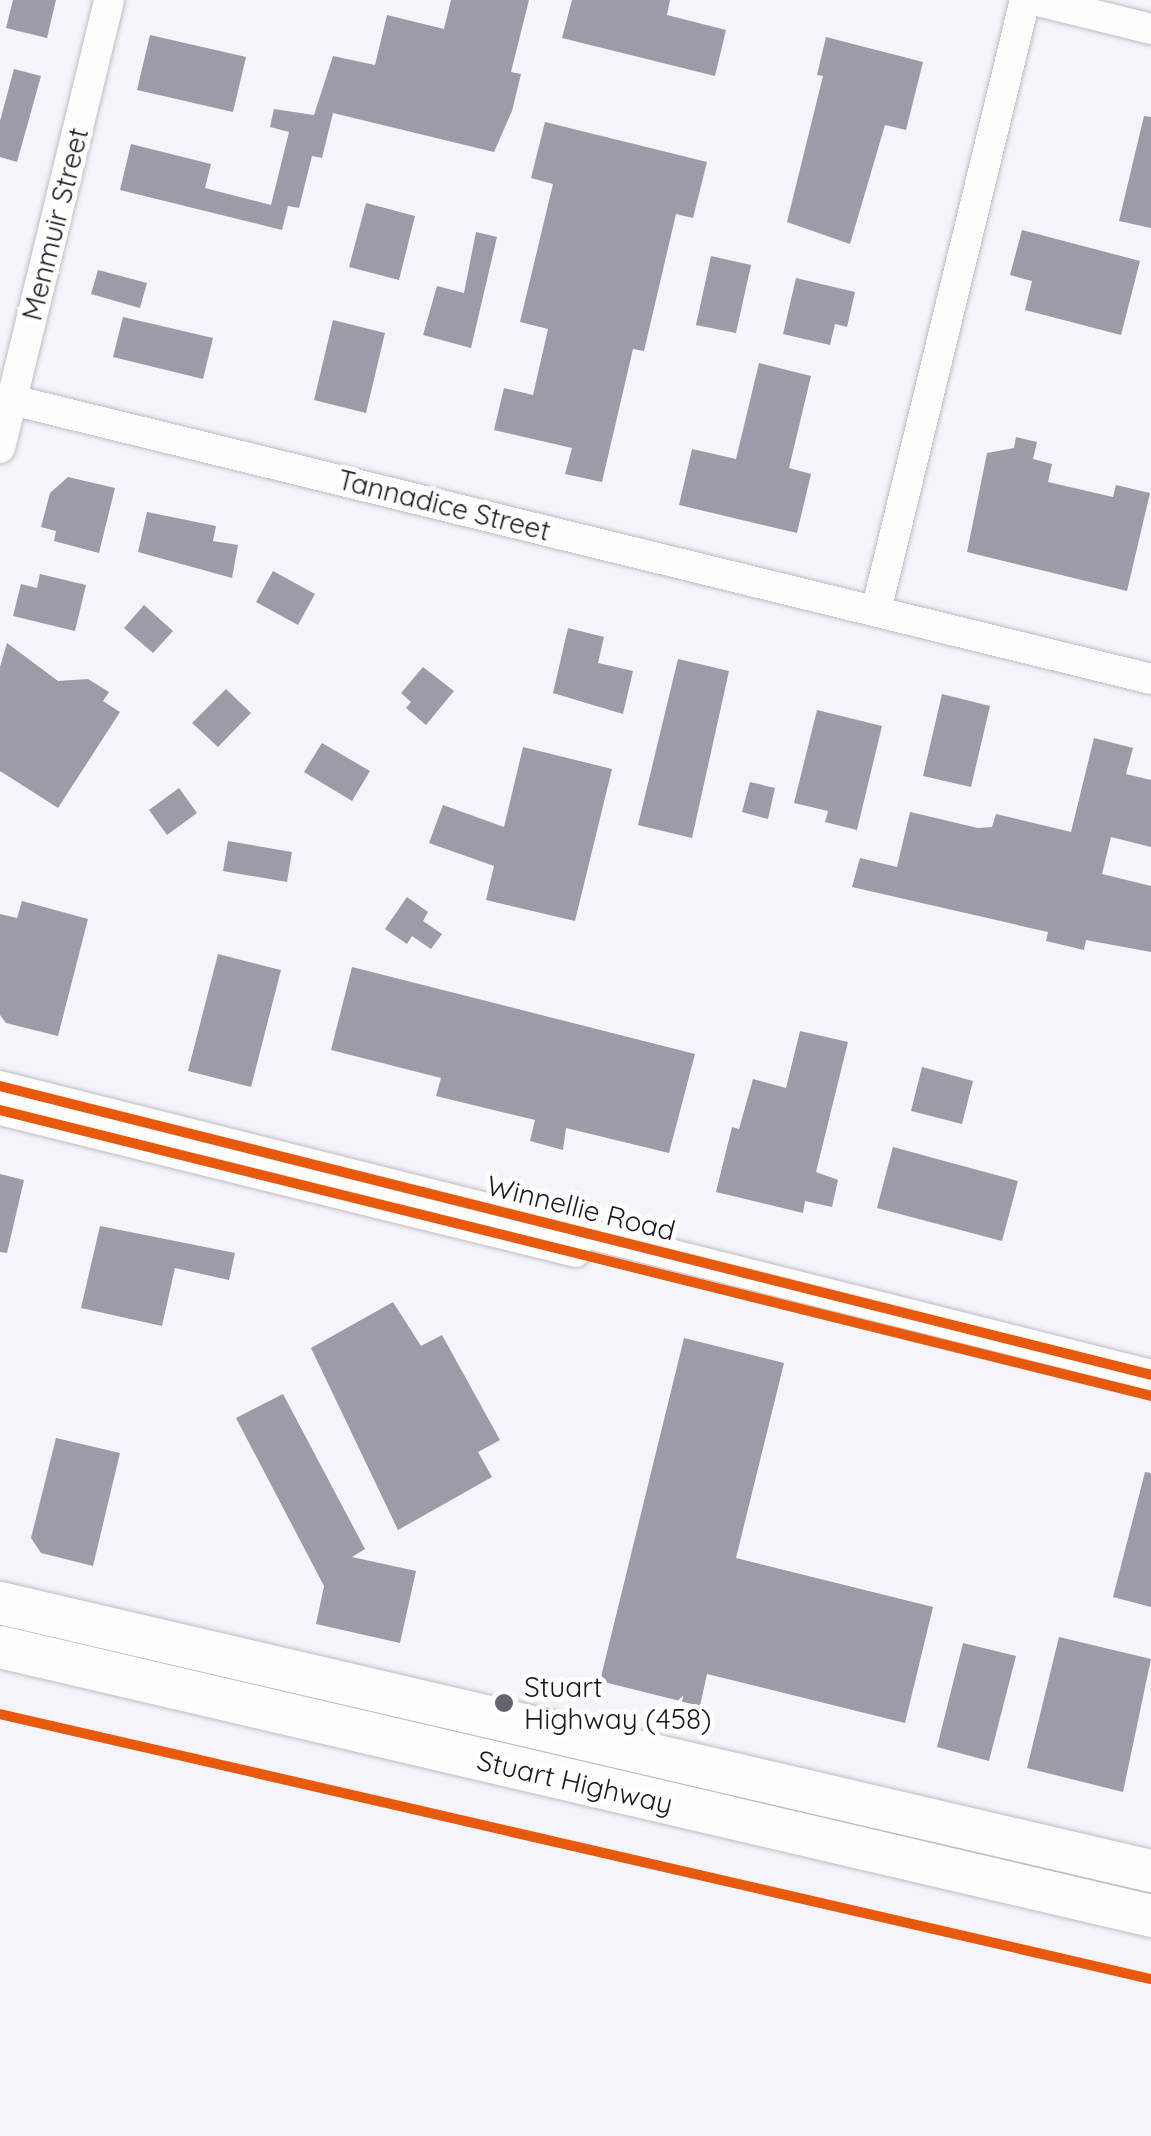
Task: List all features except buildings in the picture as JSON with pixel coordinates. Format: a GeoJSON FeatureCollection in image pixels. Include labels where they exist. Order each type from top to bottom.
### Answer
{"type":"FeatureCollection","features":[{"type":"Feature","properties":{"kind":"highway","name":"Stuart Highway"},"geometry":{"type":"LineString","coordinates":[[0,1603],[1151,1871]]}},
{"type":"Feature","properties":{"kind":"highway","name":"Stuart Highway"},"geometry":{"type":"LineString","coordinates":[[0,1647],[1151,1916]]}},
{"type":"Feature","properties":{"kind":"highway"},"geometry":{"type":"LineString","coordinates":[[354,1730],[363,1688]]}},
{"type":"Feature","properties":{"kind":"street","name":"Menmuir Street"},"geometry":{"type":"LineString","coordinates":[[0,448],[110,0]]}},
{"type":"Feature","properties":{"kind":"street"},"geometry":{"type":"LineString","coordinates":[[876,611],[1026,0]]}},
{"type":"Feature","properties":{"kind":"street"},"geometry":{"type":"LineString","coordinates":[[1034,0],[1151,28]]}},
{"type":"Feature","properties":{"kind":"street","name":"Tannadice Street"},"geometry":{"type":"LineString","coordinates":[[12,400],[1151,679]]}},
{"type":"Feature","properties":{"kind":"street","name":"Winnellie Road"},"geometry":{"type":"LineString","coordinates":[[0,1086],[1151,1375]]}},
{"type":"Feature","properties":{"kind":"street","name":"Winnellie Road"},"geometry":{"type":"LineString","coordinates":[[0,1110],[1151,1396]]}},
{"type":"Feature","properties":{"kind":"cycle path"},"geometry":{"type":"LineString","coordinates":[[0,1086],[1151,1375]]}},
{"type":"Feature","properties":{"kind":"cycle path"},"geometry":{"type":"LineString","coordinates":[[0,1110],[1151,1396]]}},
{"type":"Feature","properties":{"kind":"cycle path"},"geometry":{"type":"LineString","coordinates":[[0,1714],[1151,1979]]}},
{"type":"Feature","properties":{"kind":"place","name":"Stuart Highway (458)"},"geometry":{"type":"Point","coordinates":[504,1703]}}]}
